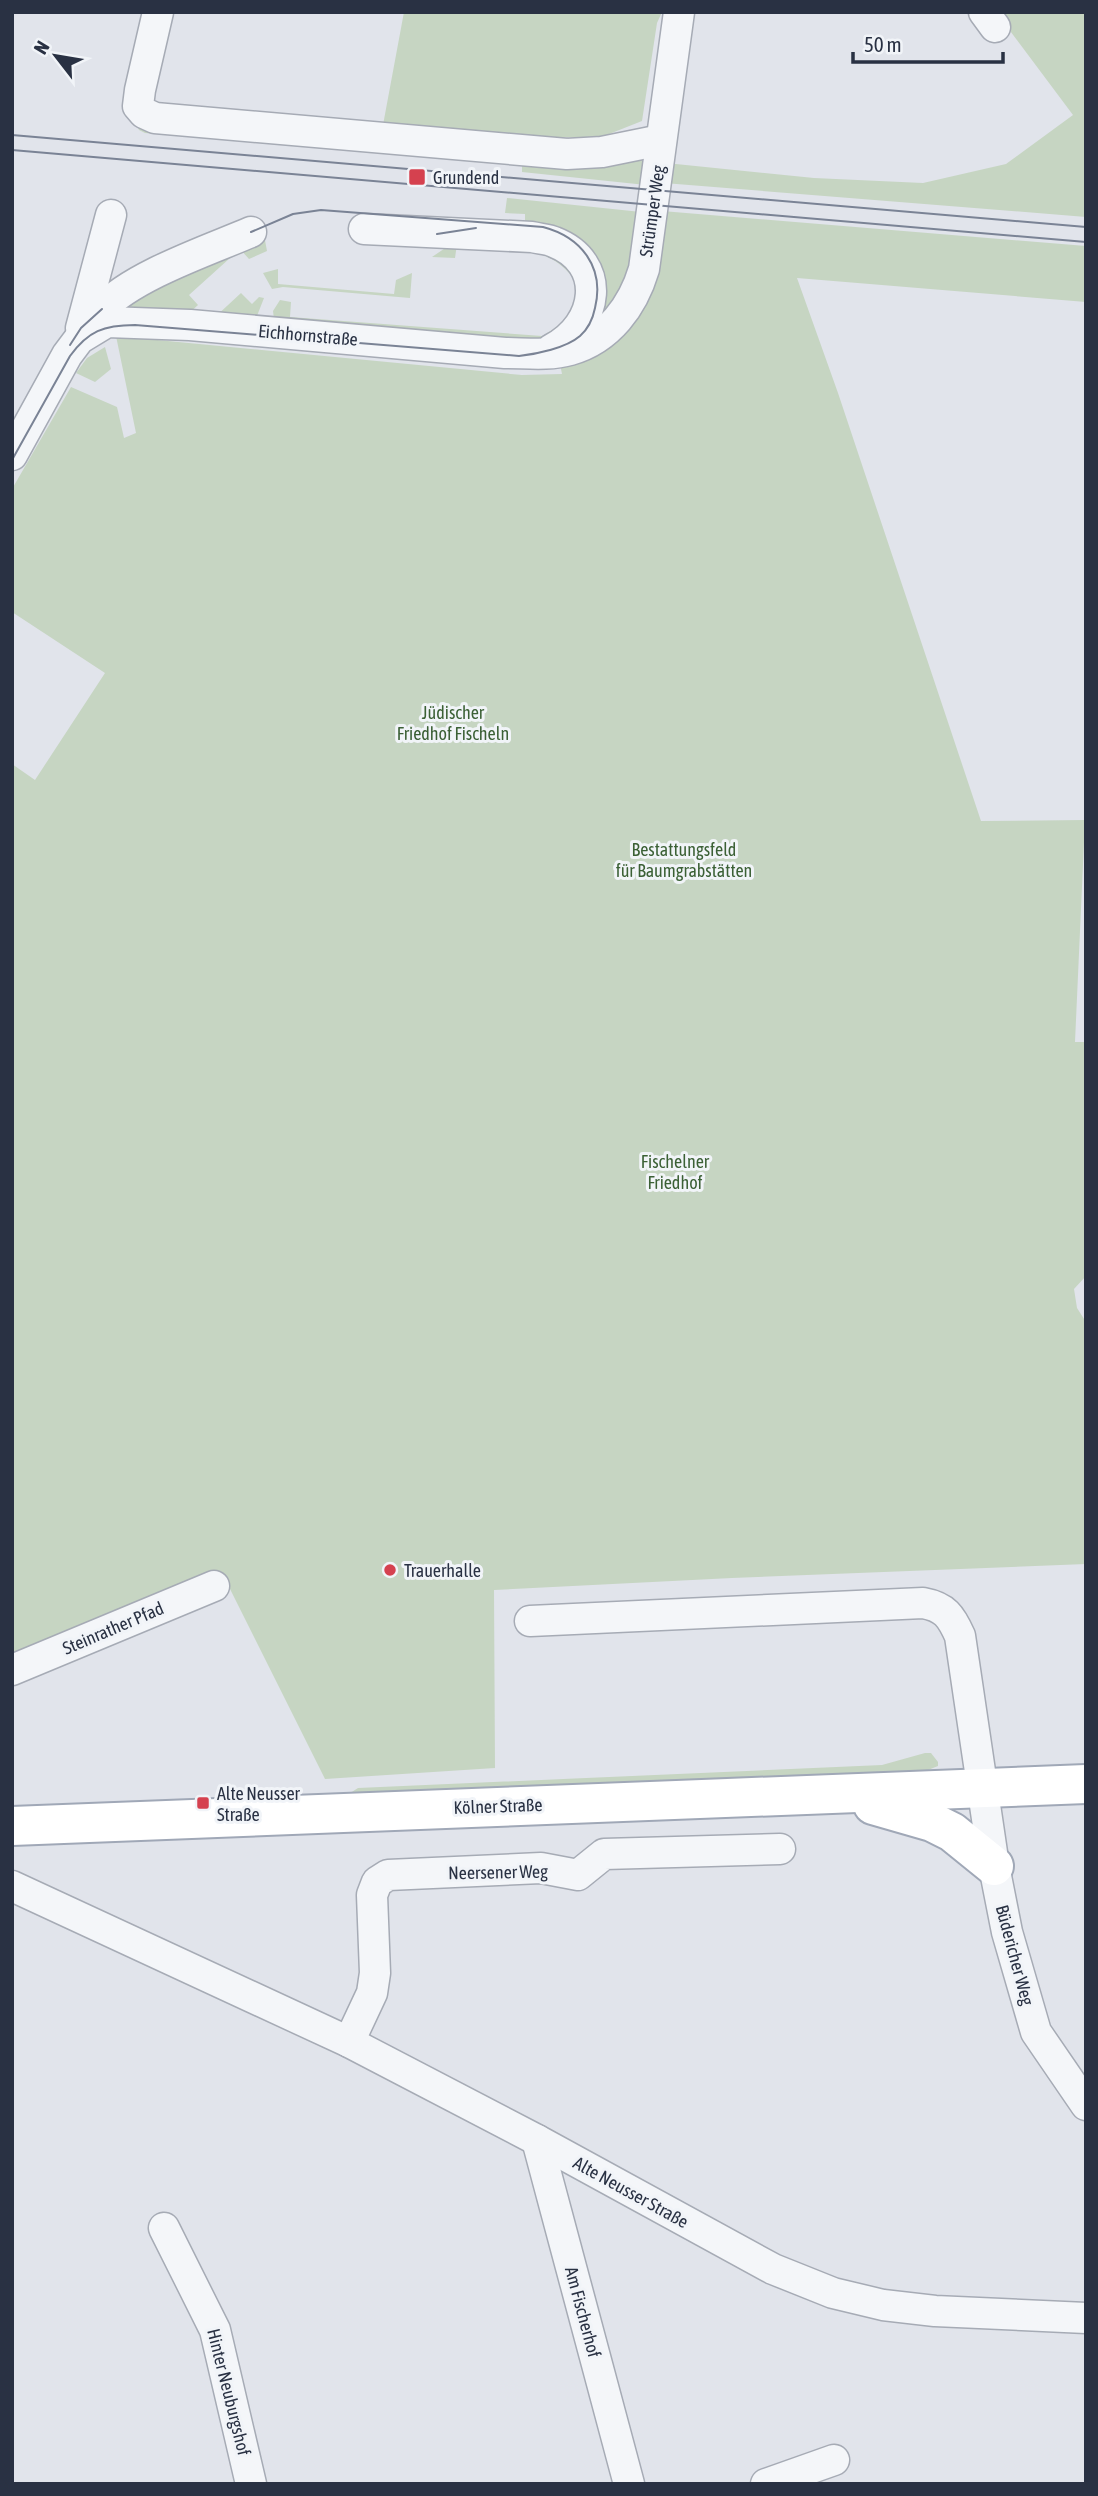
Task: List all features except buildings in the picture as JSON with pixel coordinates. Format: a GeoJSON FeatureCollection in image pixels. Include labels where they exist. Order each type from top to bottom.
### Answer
{"type":"FeatureCollection","features":[{"type":"Feature","properties":{"kind":"main road","name":"Kölner Straße"},"geometry":{"type":"LineString","coordinates":[[12,1826],[1086,1784]]}},
{"type":"Feature","properties":{"kind":"main road"},"geometry":{"type":"LineString","coordinates":[[834,1795],[932,1822],[952,1832],[994,1866]]}},
{"type":"Feature","properties":{"kind":"street"},"geometry":{"type":"LineString","coordinates":[[158,12],[138,106],[155,118],[567,154],[602,152],[661,139]]}},
{"type":"Feature","properties":{"kind":"street","name":"Strümper Weg"},"geometry":{"type":"LineString","coordinates":[[542,354],[569,350],[589,342],[610,328],[638,290],[644,269],[679,12]]}},
{"type":"Feature","properties":{"kind":"street","name":"Eichhornstraße"},"geometry":{"type":"LineString","coordinates":[[12,455],[56,373],[79,339],[111,215]]}},
{"type":"Feature","properties":{"kind":"street"},"geometry":{"type":"LineString","coordinates":[[364,229],[532,237],[553,241],[567,249],[580,262],[589,277],[592,294],[588,312],[568,341],[542,354]]}},
{"type":"Feature","properties":{"kind":"street"},"geometry":{"type":"LineString","coordinates":[[79,339],[102,309],[121,292],[251,232]]}},
{"type":"Feature","properties":{"kind":"street","name":"Eichhornstraße"},"geometry":{"type":"LineString","coordinates":[[79,339],[107,322],[131,322],[542,354]]}},
{"type":"Feature","properties":{"kind":"street","name":"Steinrather Pfad"},"geometry":{"type":"LineString","coordinates":[[12,1670],[214,1586]]}},
{"type":"Feature","properties":{"kind":"street"},"geometry":{"type":"LineString","coordinates":[[530,1621],[923,1603],[938,1606],[951,1616],[960,1636],[983,1789]]}},
{"type":"Feature","properties":{"kind":"street","name":"Büdericher Weg"},"geometry":{"type":"LineString","coordinates":[[983,1789],[1007,1932],[1036,2032],[1080,2089]]}},
{"type":"Feature","properties":{"kind":"street","name":"Neersener Weg"},"geometry":{"type":"LineString","coordinates":[[349,2042],[372,1993],[375,1973],[372,1895],[377,1882],[388,1875],[541,1868],[578,1875],[604,1854],[780,1849]]}},
{"type":"Feature","properties":{"kind":"street","name":"Alte Neusser Straße"},"geometry":{"type":"LineString","coordinates":[[37,1897],[349,2042],[537,2140],[773,2269],[833,2293],[883,2305],[935,2311],[1086,2318]]}},
{"type":"Feature","properties":{"kind":"street","name":"Am Fischerhof"},"geometry":{"type":"LineString","coordinates":[[537,2140],[629,2484]]}},
{"type":"Feature","properties":{"kind":"street","name":"Hinter Neuburgshof"},"geometry":{"type":"LineString","coordinates":[[164,2228],[215,2330],[251,2484]]}},
{"type":"Feature","properties":{"kind":"street"},"geometry":{"type":"LineString","coordinates":[[766,2484],[834,2460]]}},
{"type":"Feature","properties":{"kind":"green space"},"geometry":{"type":"Polygon","coordinates":[[[404,12],[662,12],[657,23],[642,121],[599,138],[499,136],[383,125],[404,12]]]}},
{"type":"Feature","properties":{"kind":"green space"},"geometry":{"type":"Polygon","coordinates":[[[996,12],[1086,12],[1086,217],[664,183],[666,163],[814,178],[923,183],[1006,164],[1073,115],[996,12]]]}},
{"type":"Feature","properties":{"kind":"green space"},"geometry":{"type":"Polygon","coordinates":[[[136,124],[641,158],[649,168],[646,185],[522,172],[522,165],[145,133],[139,130],[136,124]]]}},
{"type":"Feature","properties":{"kind":"green space"},"geometry":{"type":"Polygon","coordinates":[[[507,198],[641,212],[628,285],[596,325],[602,298],[525,222],[525,214],[505,213],[507,198]]]}},
{"type":"Feature","properties":{"kind":"green space","name":"Fischelner Friedhof"},"geometry":{"type":"Polygon","coordinates":[[[662,211],[1086,246],[1086,302],[797,278],[981,821],[1085,820],[1075,1042],[1086,1042],[1086,1276],[1074,1289],[1077,1308],[1086,1322],[1086,1564],[494,1590],[495,1768],[325,1779],[222,1573],[12,1660],[12,764],[35,780],[105,673],[12,612],[12,489],[71,387],[117,407],[124,438],[136,433],[116,336],[522,375],[562,374],[560,364],[595,349],[662,211]]]}},
{"type":"Feature","properties":{"kind":"green space"},"geometry":{"type":"Polygon","coordinates":[[[264,235],[267,251],[249,259],[240,249],[189,295],[198,305],[187,315],[116,310],[113,304],[264,235]]]}},
{"type":"Feature","properties":{"kind":"green space"},"geometry":{"type":"Polygon","coordinates":[[[457,240],[522,243],[559,253],[569,263],[580,282],[582,302],[574,321],[553,340],[511,344],[282,324],[274,319],[273,311],[280,300],[291,302],[290,317],[542,336],[559,325],[568,315],[576,297],[576,287],[571,276],[558,263],[546,256],[517,248],[457,244],[455,258],[432,257],[457,240]]]}},
{"type":"Feature","properties":{"kind":"green space"},"geometry":{"type":"Polygon","coordinates":[[[278,269],[278,284],[394,294],[396,280],[412,273],[410,298],[283,287],[272,289],[263,273],[278,269]]]}},
{"type":"Feature","properties":{"kind":"green space"},"geometry":{"type":"Polygon","coordinates":[[[241,293],[252,304],[259,297],[264,298],[255,321],[214,318],[241,293]]]}},
{"type":"Feature","properties":{"kind":"green space"},"geometry":{"type":"Polygon","coordinates":[[[105,347],[111,369],[95,382],[76,373],[87,358],[105,347]]]}},
{"type":"Feature","properties":{"kind":"green space"},"geometry":{"type":"Polygon","coordinates":[[[931,1753],[938,1766],[923,1772],[336,1802],[358,1788],[882,1765],[931,1753]]]}},
{"type":"Feature","properties":{"kind":"tram line"},"geometry":{"type":"LineString","coordinates":[[12,135],[1086,227]]}},
{"type":"Feature","properties":{"kind":"tram line"},"geometry":{"type":"LineString","coordinates":[[12,150],[1086,242]]}},
{"type":"Feature","properties":{"kind":"tram line"},"geometry":{"type":"LineString","coordinates":[[12,460],[70,356],[90,335],[106,328],[135,325],[519,356],[551,350],[574,340],[588,327],[595,308],[596,279],[587,256],[569,238],[543,227],[321,210],[293,214],[251,232]]}},
{"type":"Feature","properties":{"kind":"tram line"},"geometry":{"type":"LineString","coordinates":[[437,234],[476,228]]}},
{"type":"Feature","properties":{"kind":"tram line"},"geometry":{"type":"LineString","coordinates":[[70,345],[81,328],[102,309]]}},
{"type":"Feature","properties":{"kind":"place","name":"Grundend"},"geometry":{"type":"Point","coordinates":[417,177]}},
{"type":"Feature","properties":{"kind":"place","name":"Trauerhalle"},"geometry":{"type":"Point","coordinates":[390,1570]}},
{"type":"Feature","properties":{"kind":"place","name":"Alte Neusser Straße"},"geometry":{"type":"Point","coordinates":[203,1803]}},
{"type":"Feature","properties":{"kind":"park label","name":"Jüdischer Friedhof Fischeln"},"geometry":{"type":"Point","coordinates":[453,722]}},
{"type":"Feature","properties":{"kind":"park label","name":"Bestattungsfeld für Baumgrabstätten"},"geometry":{"type":"Point","coordinates":[684,859]}}]}
